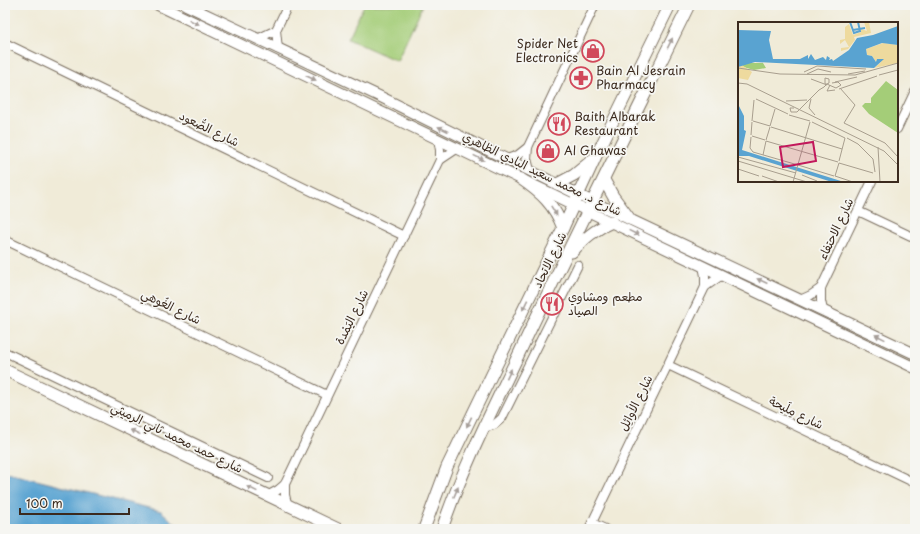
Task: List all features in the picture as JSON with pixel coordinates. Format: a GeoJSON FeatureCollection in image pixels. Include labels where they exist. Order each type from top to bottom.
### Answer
{"type":"FeatureCollection","features":[{"type":"Feature","properties":{"kind":"main road","name":"شارع الاتحاد"},"geometry":{"type":"LineString","coordinates":[[426,525],[447,467],[670,5]]}},
{"type":"Feature","properties":{"kind":"main road","name":"شارع الاتحاد"},"geometry":{"type":"LineString","coordinates":[[442,529],[454,496],[484,428],[545,298],[604,180],[688,5]]}},
{"type":"Feature","properties":{"kind":"main road"},"geometry":{"type":"LineString","coordinates":[[557,184],[582,169],[596,156]]}},
{"type":"Feature","properties":{"kind":"main road"},"geometry":{"type":"LineString","coordinates":[[521,179],[545,198],[554,210],[562,228]]}},
{"type":"Feature","properties":{"kind":"main road"},"geometry":{"type":"LineString","coordinates":[[604,180],[613,196],[630,219]]}},
{"type":"Feature","properties":{"kind":"main road"},"geometry":{"type":"LineString","coordinates":[[562,263],[588,236],[612,222]]}},
{"type":"Feature","properties":{"kind":"main road"},"geometry":{"type":"LineString","coordinates":[[545,298],[555,311]]}},
{"type":"Feature","properties":{"kind":"main road","name":"شارع حمد محمد ثاني الرميثي"},"geometry":{"type":"LineString","coordinates":[[5,370],[338,529]]}},
{"type":"Feature","properties":{"kind":"main road"},"geometry":{"type":"LineString","coordinates":[[420,529],[426,525]]}},
{"type":"Feature","properties":{"kind":"street","name":"شارع د. محمد سعيد البادي الظاهري"},"geometry":{"type":"LineString","coordinates":[[158,5],[521,179],[591,206],[630,219],[915,354]]}},
{"type":"Feature","properties":{"kind":"street","name":"شارع د. محمد سعيد البادي الظاهري"},"geometry":{"type":"LineString","coordinates":[[186,5],[381,97],[417,116],[530,170],[557,184],[576,199]]}},
{"type":"Feature","properties":{"kind":"street"},"geometry":{"type":"LineString","coordinates":[[278,49],[276,30],[288,5]]}},
{"type":"Feature","properties":{"kind":"street"},"geometry":{"type":"LineString","coordinates":[[530,170],[527,159],[528,147],[595,5]]}},
{"type":"Feature","properties":{"kind":"street"},"geometry":{"type":"LineString","coordinates":[[258,39],[276,30]]}},
{"type":"Feature","properties":{"kind":"street","name":"شارع الصُّعود"},"geometry":{"type":"LineString","coordinates":[[5,43],[404,236]]}},
{"type":"Feature","properties":{"kind":"street"},"geometry":{"type":"LineString","coordinates":[[898,127],[915,91]]}},
{"type":"Feature","properties":{"kind":"street"},"geometry":{"type":"LineString","coordinates":[[411,126],[411,119],[417,116]]}},
{"type":"Feature","properties":{"kind":"street"},"geometry":{"type":"LineString","coordinates":[[438,139],[440,160]]}},
{"type":"Feature","properties":{"kind":"street"},"geometry":{"type":"LineString","coordinates":[[507,159],[518,155],[528,147]]}},
{"type":"Feature","properties":{"kind":"street"},"geometry":{"type":"LineString","coordinates":[[440,160],[458,148]]}},
{"type":"Feature","properties":{"kind":"street","name":"شارع اليَمْدة"},"geometry":{"type":"LineString","coordinates":[[285,484],[440,160]]}},
{"type":"Feature","properties":{"kind":"street","name":"شارع الاحتفاء"},"geometry":{"type":"LineString","coordinates":[[823,310],[821,288],[872,182]]}},
{"type":"Feature","properties":{"kind":"street","name":"شارع د. محمد سعيد البادي الظاهري"},"geometry":{"type":"LineString","coordinates":[[591,206],[612,222],[915,368]]}},
{"type":"Feature","properties":{"kind":"street"},"geometry":{"type":"LineString","coordinates":[[858,210],[915,238]]}},
{"type":"Feature","properties":{"kind":"street","name":"شارع الغُوهي"},"geometry":{"type":"LineString","coordinates":[[5,240],[328,395]]}},
{"type":"Feature","properties":{"kind":"street"},"geometry":{"type":"LineString","coordinates":[[484,428],[494,425],[502,418],[578,265]]}},
{"type":"Feature","properties":{"kind":"street"},"geometry":{"type":"LineString","coordinates":[[703,266],[705,287]]}},
{"type":"Feature","properties":{"kind":"street","name":"شارع الأوائِل"},"geometry":{"type":"LineString","coordinates":[[591,526],[705,287],[722,275]]}},
{"type":"Feature","properties":{"kind":"street"},"geometry":{"type":"LineString","coordinates":[[800,300],[821,288]]}},
{"type":"Feature","properties":{"kind":"street"},"geometry":{"type":"LineString","coordinates":[[847,336],[852,324]]}},
{"type":"Feature","properties":{"kind":"street"},"geometry":{"type":"LineString","coordinates":[[5,352],[268,478]]}},
{"type":"Feature","properties":{"kind":"street","name":"شارع مِلَيحة"},"geometry":{"type":"LineString","coordinates":[[668,365],[915,483]]}},
{"type":"Feature","properties":{"kind":"street"},"geometry":{"type":"LineString","coordinates":[[235,480],[236,472],[240,464]]}},
{"type":"Feature","properties":{"kind":"street"},"geometry":{"type":"LineString","coordinates":[[267,496],[285,484]]}},
{"type":"Feature","properties":{"kind":"street"},"geometry":{"type":"LineString","coordinates":[[285,484],[285,495],[288,506]]}},
{"type":"Feature","properties":{"kind":"street"},"geometry":{"type":"LineString","coordinates":[[591,526],[605,529]]}},
{"type":"Feature","properties":{"kind":"green space"},"geometry":{"type":"Polygon","coordinates":[[[364,5],[423,5],[397,61],[348,39],[364,5]]]}},
{"type":"Feature","properties":{"kind":"water"},"geometry":{"type":"Polygon","coordinates":[[[5,472],[161,511],[181,529],[5,529],[5,472]]]}},
{"type":"Feature","properties":{"kind":"place","name":"Spider Net Electronics"},"geometry":{"type":"Point","coordinates":[593,51]}},
{"type":"Feature","properties":{"kind":"place","name":"Bain Al Jesrain Pharmacy"},"geometry":{"type":"Point","coordinates":[581,78]}},
{"type":"Feature","properties":{"kind":"place","name":"Baith Albarak Restaurant"},"geometry":{"type":"Point","coordinates":[559,124]}},
{"type":"Feature","properties":{"kind":"place","name":"Al Ghawas"},"geometry":{"type":"Point","coordinates":[548,151]}},
{"type":"Feature","properties":{"kind":"place","name":"مطعم ومشاوي الصياد"},"geometry":{"type":"Point","coordinates":[552,304]}}]}
